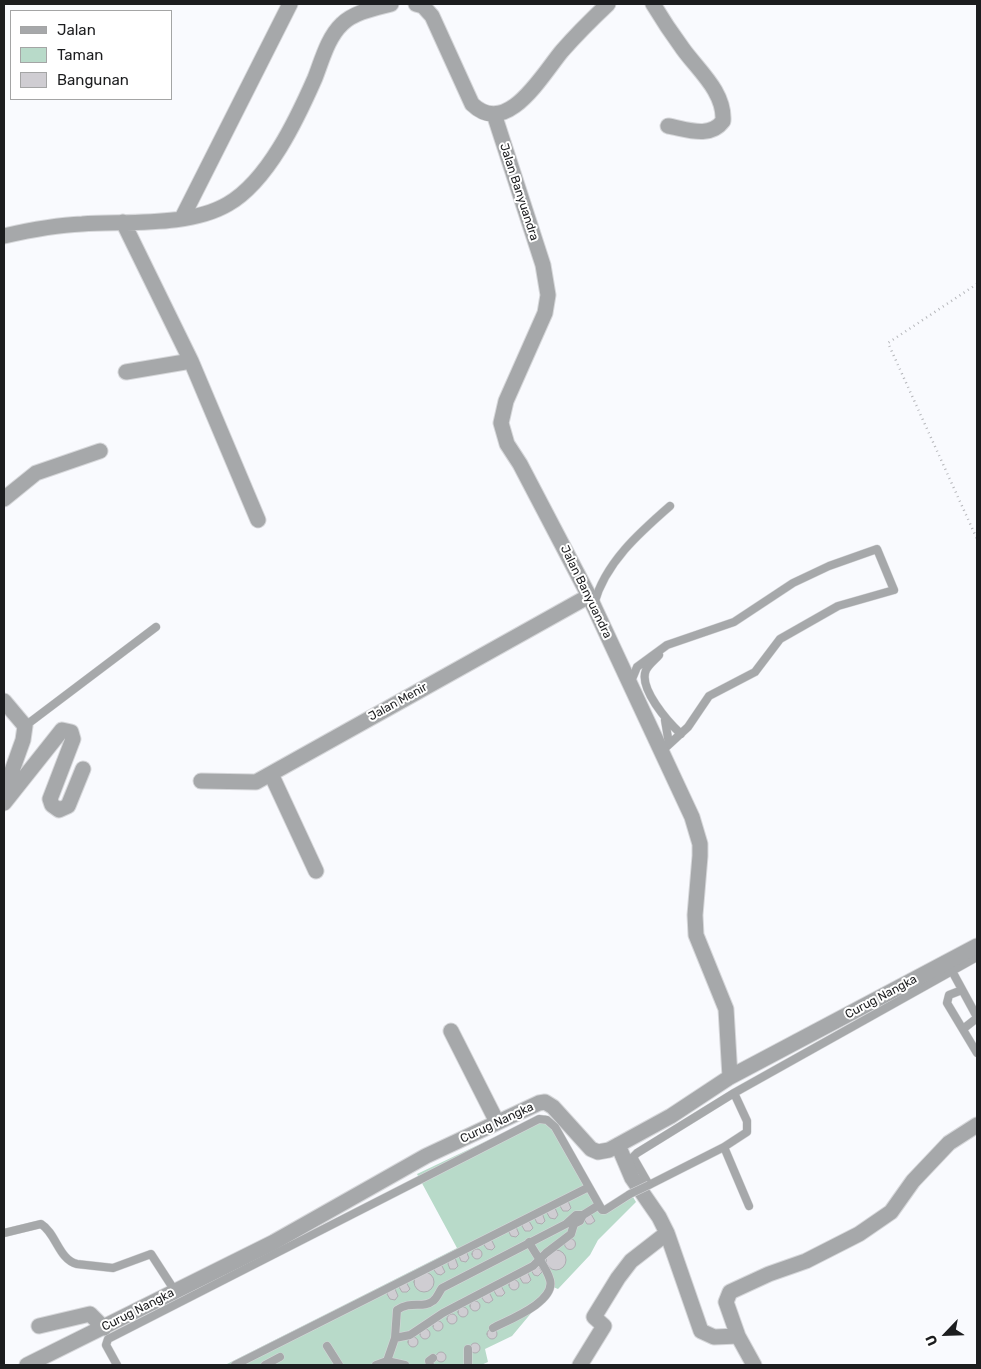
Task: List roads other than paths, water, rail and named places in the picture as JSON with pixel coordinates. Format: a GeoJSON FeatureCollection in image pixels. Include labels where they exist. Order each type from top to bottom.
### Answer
{"type":"FeatureCollection","features":[{"type":"Feature","properties":{"kind":"street"},"geometry":{"type":"LineString","coordinates":[[182,218],[290,4]]}},
{"type":"Feature","properties":{"kind":"street"},"geometry":{"type":"LineString","coordinates":[[4,236],[55,226],[197,217],[221,208],[238,198],[249,187],[276,151],[299,114],[332,38],[342,24],[356,15],[391,4]]}},
{"type":"Feature","properties":{"kind":"street"},"geometry":{"type":"LineString","coordinates":[[416,4],[423,6],[432,16],[472,104],[484,113],[494,114],[509,109],[528,93],[572,39],[608,4]]}},
{"type":"Feature","properties":{"kind":"street"},"geometry":{"type":"LineString","coordinates":[[653,4],[671,33],[708,80],[723,112],[722,121],[711,131],[700,132],[668,126]]}},
{"type":"Feature","properties":{"kind":"street","name":"Jalan Banyuandra"},"geometry":{"type":"LineString","coordinates":[[494,114],[543,265],[548,295],[545,313],[506,401],[500,423],[507,444],[520,464],[591,600],[630,684],[666,747],[692,817],[700,844],[696,935],[726,1009],[730,1077]]}},
{"type":"Feature","properties":{"kind":"street"},"geometry":{"type":"LineString","coordinates":[[123,222],[191,361],[258,520]]}},
{"type":"Feature","properties":{"kind":"street"},"geometry":{"type":"LineString","coordinates":[[126,372],[191,361]]}},
{"type":"Feature","properties":{"kind":"street"},"geometry":{"type":"LineString","coordinates":[[6,492],[36,472],[100,451]]}},
{"type":"Feature","properties":{"kind":"street","name":"Jalan Menir"},"geometry":{"type":"LineString","coordinates":[[201,781],[252,783],[591,600]]}},
{"type":"Feature","properties":{"kind":"street"},"geometry":{"type":"LineString","coordinates":[[4,702],[25,726],[24,740],[4,793]]}},
{"type":"Feature","properties":{"kind":"street"},"geometry":{"type":"LineString","coordinates":[[4,803],[62,730],[71,732],[73,739],[50,799],[52,805],[59,810],[68,806],[83,769]]}},
{"type":"Feature","properties":{"kind":"street"},"geometry":{"type":"LineString","coordinates":[[271,774],[316,871]]}},
{"type":"Feature","properties":{"kind":"street","name":"Curug Nangka"},"geometry":{"type":"LineString","coordinates":[[27,1365],[274,1242],[426,1156],[526,1108],[545,1102],[564,1117],[591,1149],[605,1151],[671,1116],[730,1077],[977,946]]}},
{"type":"Feature","properties":{"kind":"street"},"geometry":{"type":"LineString","coordinates":[[451,1030],[497,1122]]}},
{"type":"Feature","properties":{"kind":"street"},"geometry":{"type":"LineString","coordinates":[[754,1365],[738,1336],[726,1302],[730,1292],[769,1274],[806,1261],[867,1228],[891,1212],[913,1180],[949,1143],[977,1125]]}},
{"type":"Feature","properties":{"kind":"street"},"geometry":{"type":"LineString","coordinates":[[618,1145],[632,1178],[660,1217],[701,1331],[706,1335],[714,1337],[738,1336]]}},
{"type":"Feature","properties":{"kind":"street"},"geometry":{"type":"LineString","coordinates":[[580,1365],[604,1326],[594,1317],[618,1278],[631,1261],[667,1233]]}},
{"type":"Feature","properties":{"kind":"street"},"geometry":{"type":"LineString","coordinates":[[39,1326],[90,1314],[104,1328]]}},
{"type":"Feature","properties":{"kind":"lane"},"geometry":{"type":"LineString","coordinates":[[591,600],[608,572],[643,529],[670,506]]}},
{"type":"Feature","properties":{"kind":"lane"},"geometry":{"type":"LineString","coordinates":[[630,684],[637,667],[667,646],[734,622],[793,583],[829,566],[877,549],[894,590],[838,606],[780,639],[755,672],[709,696],[688,726],[666,747]]}},
{"type":"Feature","properties":{"kind":"lane"},"geometry":{"type":"LineString","coordinates":[[25,726],[156,627]]}},
{"type":"Feature","properties":{"kind":"lane"},"geometry":{"type":"LineString","coordinates":[[667,646],[646,670],[645,678],[654,701],[665,720],[681,734]]}},
{"type":"Feature","properties":{"kind":"lane"},"geometry":{"type":"LineString","coordinates":[[665,720],[666,747]]}},
{"type":"Feature","properties":{"kind":"lane"},"geometry":{"type":"LineString","coordinates":[[649,1185],[634,1156],[734,1093],[977,957]]}},
{"type":"Feature","properties":{"kind":"lane"},"geometry":{"type":"LineString","coordinates":[[952,971],[977,1014],[963,1028]]}},
{"type":"Feature","properties":{"kind":"lane"},"geometry":{"type":"LineString","coordinates":[[962,990],[952,992],[946,998],[977,1053]]}},
{"type":"Feature","properties":{"kind":"lane"},"geometry":{"type":"LineString","coordinates":[[117,1365],[106,1345],[108,1338],[539,1119],[548,1120],[555,1127],[589,1187],[605,1210],[630,1194],[724,1147],[743,1135],[748,1127],[734,1093]]}},
{"type":"Feature","properties":{"kind":"lane"},"geometry":{"type":"LineString","coordinates":[[724,1147],[749,1206]]}},
{"type":"Feature","properties":{"kind":"lane"},"geometry":{"type":"LineString","coordinates":[[235,1365],[589,1187]]}},
{"type":"Feature","properties":{"kind":"lane"},"geometry":{"type":"LineString","coordinates":[[395,1338],[410,1335],[443,1313],[539,1261],[546,1253],[571,1234],[572,1222],[576,1215],[583,1215],[600,1205]]}},
{"type":"Feature","properties":{"kind":"lane"},"geometry":{"type":"LineString","coordinates":[[387,1361],[395,1338],[397,1310],[417,1303],[426,1305],[433,1301],[442,1288],[484,1268],[529,1242],[572,1222]]}},
{"type":"Feature","properties":{"kind":"lane"},"geometry":{"type":"LineString","coordinates":[[4,1233],[41,1224],[47,1228],[64,1255],[71,1262],[77,1264],[113,1268],[151,1254],[175,1291]]}},
{"type":"Feature","properties":{"kind":"lane"},"geometry":{"type":"LineString","coordinates":[[493,1328],[541,1301],[550,1288],[551,1282],[529,1242]]}},
{"type":"Feature","properties":{"kind":"lane"},"geometry":{"type":"LineString","coordinates":[[327,1346],[340,1365]]}},
{"type":"Feature","properties":{"kind":"lane"},"geometry":{"type":"LineString","coordinates":[[468,1349],[468,1365]]}},
{"type":"Feature","properties":{"kind":"lane"},"geometry":{"type":"LineString","coordinates":[[265,1365],[280,1357]]}},
{"type":"Feature","properties":{"kind":"lane"},"geometry":{"type":"LineString","coordinates":[[376,1365],[387,1361],[405,1365]]}}]}
